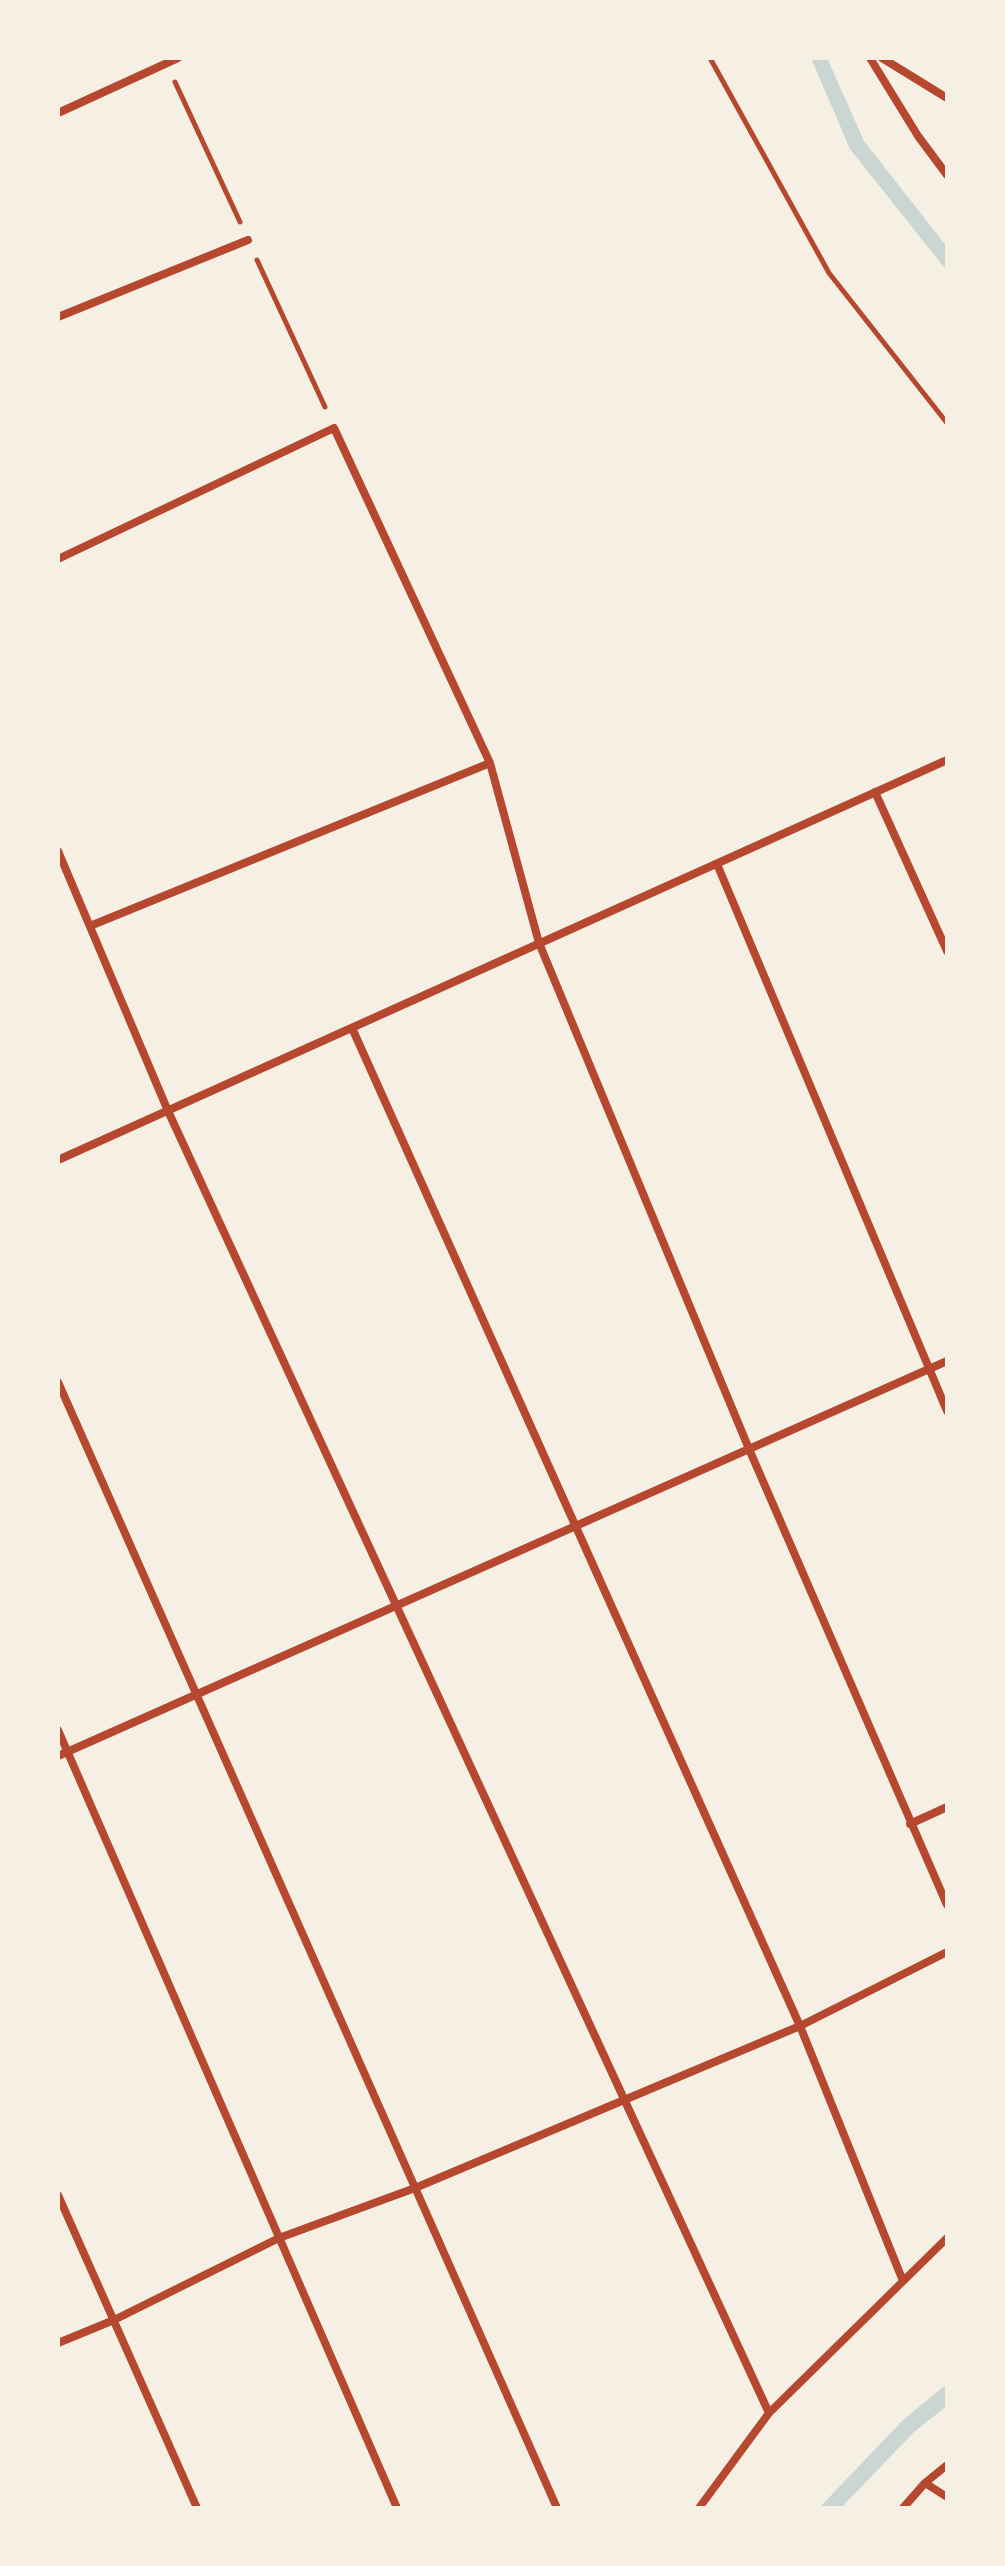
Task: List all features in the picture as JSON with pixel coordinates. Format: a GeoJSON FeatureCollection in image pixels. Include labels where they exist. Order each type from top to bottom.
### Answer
{"type":"FeatureCollection","features":[{"type":"Feature","properties":{"kind":"street"},"geometry":{"type":"LineString","coordinates":[[58,113],[165,61],[178,58]]}},
{"type":"Feature","properties":{"kind":"street"},"geometry":{"type":"LineString","coordinates":[[870,58],[918,136],[947,175]]}},
{"type":"Feature","properties":{"kind":"street"},"geometry":{"type":"LineString","coordinates":[[882,58],[947,98]]}},
{"type":"Feature","properties":{"kind":"street"},"geometry":{"type":"LineString","coordinates":[[58,317],[248,240]]}},
{"type":"Feature","properties":{"kind":"street"},"geometry":{"type":"LineString","coordinates":[[58,559],[334,428],[490,763],[539,943],[749,1449],[947,1905]]}},
{"type":"Feature","properties":{"kind":"street"},"geometry":{"type":"LineString","coordinates":[[58,1160],[947,760]]}},
{"type":"Feature","properties":{"kind":"street"},"geometry":{"type":"LineString","coordinates":[[90,926],[490,763]]}},
{"type":"Feature","properties":{"kind":"street"},"geometry":{"type":"LineString","coordinates":[[875,792],[947,951]]}},
{"type":"Feature","properties":{"kind":"street"},"geometry":{"type":"LineString","coordinates":[[58,851],[168,1111],[769,2413]]}},
{"type":"Feature","properties":{"kind":"street"},"geometry":{"type":"LineString","coordinates":[[717,864],[947,1411]]}},
{"type":"Feature","properties":{"kind":"street"},"geometry":{"type":"LineString","coordinates":[[352,1028],[800,2026],[903,2281]]}},
{"type":"Feature","properties":{"kind":"street"},"geometry":{"type":"LineString","coordinates":[[58,1756],[947,1361]]}},
{"type":"Feature","properties":{"kind":"street"},"geometry":{"type":"LineString","coordinates":[[58,1382],[557,2508]]}},
{"type":"Feature","properties":{"kind":"street"},"geometry":{"type":"LineString","coordinates":[[58,1730],[397,2508]]}},
{"type":"Feature","properties":{"kind":"street"},"geometry":{"type":"LineString","coordinates":[[910,1824],[947,1807]]}},
{"type":"Feature","properties":{"kind":"street"},"geometry":{"type":"LineString","coordinates":[[58,2343],[114,2320],[279,2238],[415,2188],[800,2026],[947,1952]]}},
{"type":"Feature","properties":{"kind":"street"},"geometry":{"type":"LineString","coordinates":[[58,2195],[197,2508]]}},
{"type":"Feature","properties":{"kind":"street"},"geometry":{"type":"LineString","coordinates":[[699,2508],[769,2413],[947,2238]]}},
{"type":"Feature","properties":{"kind":"street"},"geometry":{"type":"LineString","coordinates":[[903,2508],[925,2483],[947,2465]]}},
{"type":"Feature","properties":{"kind":"street"},"geometry":{"type":"LineString","coordinates":[[925,2483],[947,2497]]}},
{"type":"Feature","properties":{"kind":"path"},"geometry":{"type":"LineString","coordinates":[[710,58],[829,273],[947,423]]}},
{"type":"Feature","properties":{"kind":"shaded area"},"geometry":{"type":"Polygon","coordinates":[[[811,58],[827,58],[864,141],[947,247],[947,271],[850,149],[811,58]]]}},
{"type":"Feature","properties":{"kind":"shaded area"},"geometry":{"type":"Polygon","coordinates":[[[947,2384],[947,2406],[914,2432],[841,2508],[819,2508],[903,2420],[947,2384]]]}}]}
